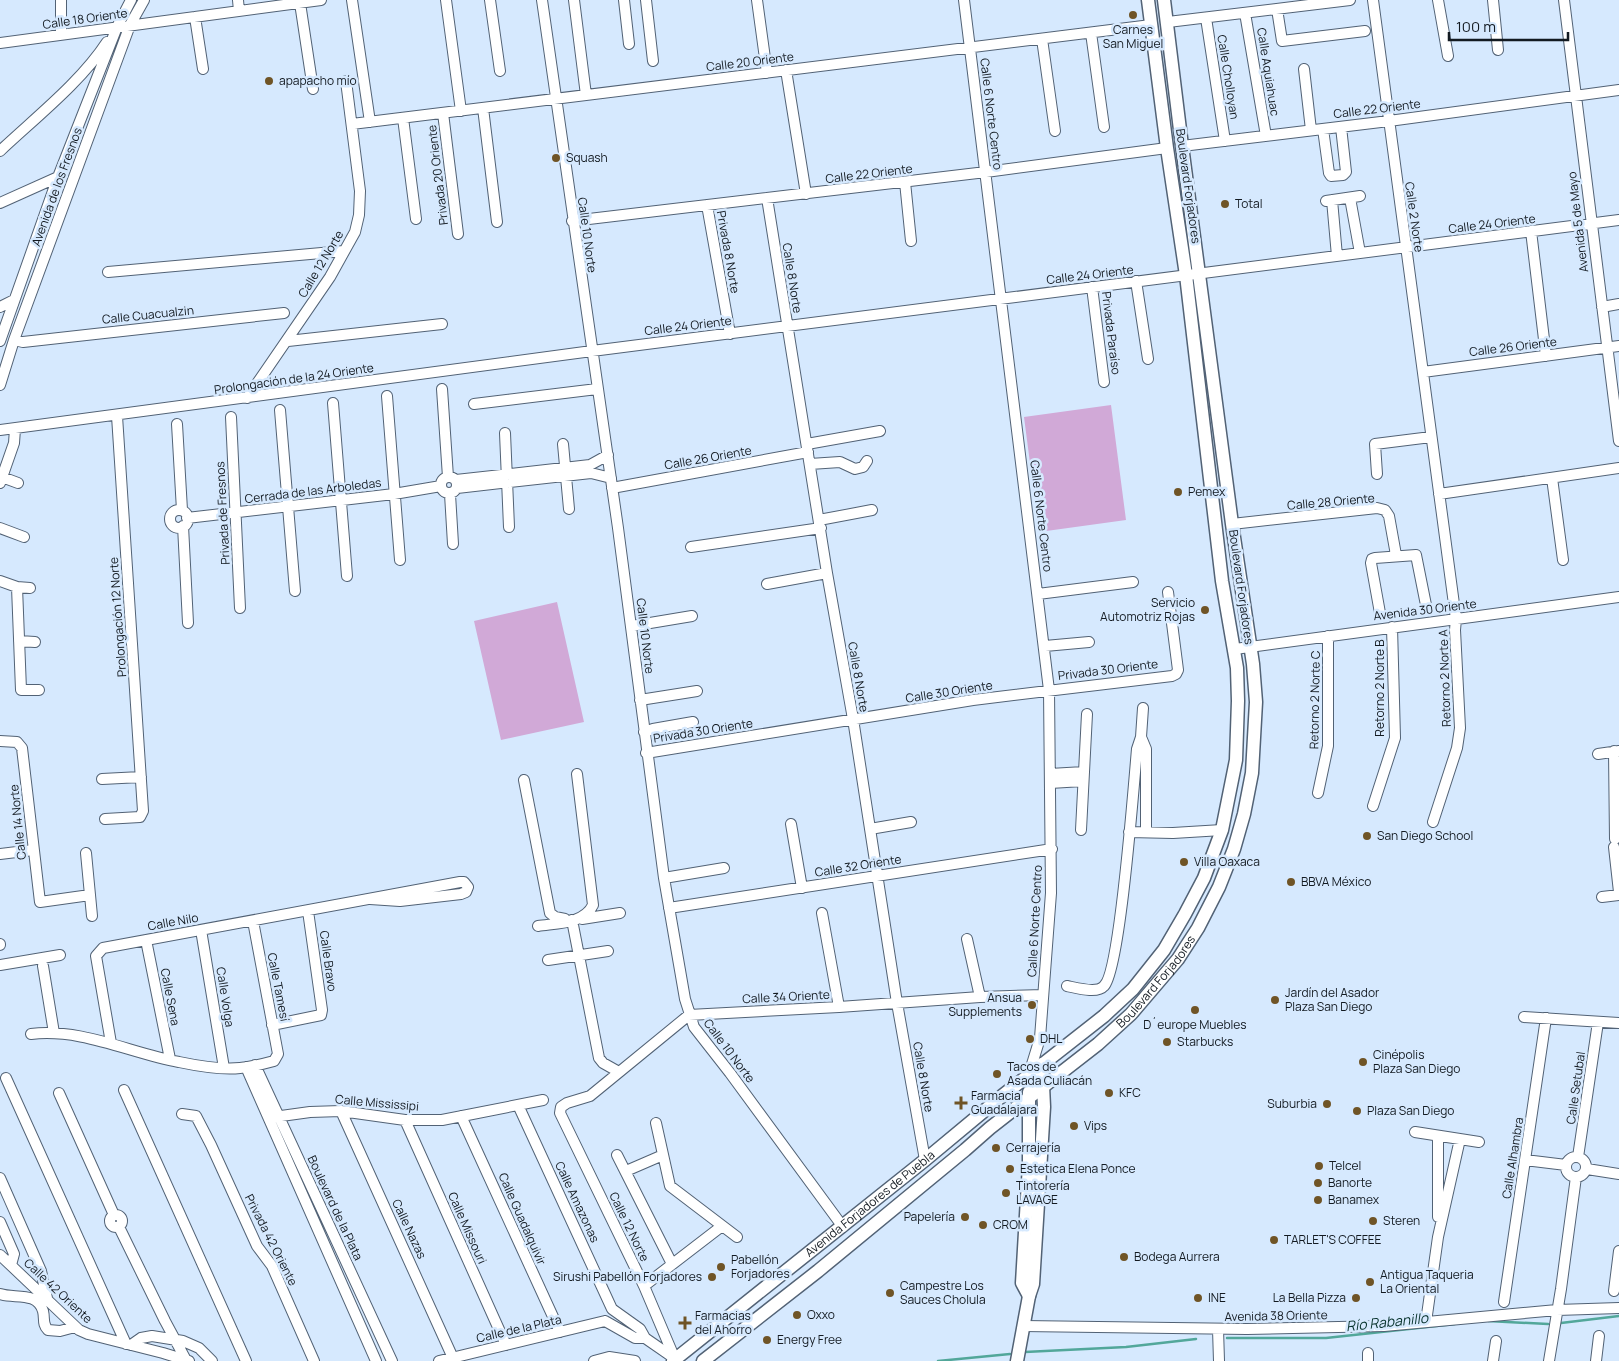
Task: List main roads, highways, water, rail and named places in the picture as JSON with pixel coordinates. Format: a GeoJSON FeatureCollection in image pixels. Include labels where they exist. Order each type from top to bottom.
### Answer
{"type":"FeatureCollection","features":[{"type":"Feature","properties":{"kind":"main road","name":"Boulevard Forjadores"},"geometry":{"type":"LineString","coordinates":[[1042,1064],[1104,1016],[1133,989],[1164,950],[1204,878],[1222,830],[1236,760],[1238,701],[1235,649],[1222,581],[1186,275],[1148,0]]}},
{"type":"Feature","properties":{"kind":"main road","name":"Boulevard Forjadores"},"geometry":{"type":"LineString","coordinates":[[1030,1097],[1098,1044],[1144,1001],[1178,959],[1198,928],[1219,887],[1234,849],[1244,814],[1252,773],[1256,702],[1250,646],[1232,524],[1164,0]]}},
{"type":"Feature","properties":{"kind":"main road"},"geometry":{"type":"LineString","coordinates":[[1017,1361],[1022,1326],[1033,1284],[1042,1157],[1044,1108],[1042,1064]]}},
{"type":"Feature","properties":{"kind":"main road","name":"Avenida Forjadores de Puebla"},"geometry":{"type":"LineString","coordinates":[[674,1360],[843,1227],[1042,1064]]}},
{"type":"Feature","properties":{"kind":"main road"},"geometry":{"type":"LineString","coordinates":[[1029,1074],[1029,1164],[1022,1283],[1029,1296]]}},
{"type":"Feature","properties":{"kind":"main road","name":"Avenida Forjadores de Puebla"},"geometry":{"type":"LineString","coordinates":[[702,1361],[762,1315],[1030,1097]]}},
{"type":"Feature","properties":{"kind":"main road"},"geometry":{"type":"LineString","coordinates":[[762,1315],[769,1296],[768,1285]]}},
{"type":"Feature","properties":{"kind":"waterway","name":"Río Rabanillo"},"geometry":{"type":"LineString","coordinates":[[1561,1323],[1619,1316]]}},
{"type":"Feature","properties":{"kind":"waterway","name":"Río Rabanillo"},"geometry":{"type":"LineString","coordinates":[[1488,1321],[1548,1324]]}},
{"type":"Feature","properties":{"kind":"waterway","name":"Río Rabanillo"},"geometry":{"type":"LineString","coordinates":[[1227,1338],[1326,1338],[1455,1324]]}},
{"type":"Feature","properties":{"kind":"waterway","name":"Río Rabanillo"},"geometry":{"type":"LineString","coordinates":[[1025,1352],[1126,1347],[1196,1339]]}},
{"type":"Feature","properties":{"kind":"waterway","name":"Río Rabanillo"},"geometry":{"type":"LineString","coordinates":[[938,1361],[1010,1354]]}},
{"type":"Feature","properties":{"kind":"place","name":"Carnes San Miguel"},"geometry":{"type":"Point","coordinates":[1133,15]}},
{"type":"Feature","properties":{"kind":"place","name":"apapacho mío"},"geometry":{"type":"Point","coordinates":[269,81]}},
{"type":"Feature","properties":{"kind":"place","name":"Squash"},"geometry":{"type":"Point","coordinates":[556,158]}},
{"type":"Feature","properties":{"kind":"place","name":"Total"},"geometry":{"type":"Point","coordinates":[1225,204]}},
{"type":"Feature","properties":{"kind":"place","name":"Pemex"},"geometry":{"type":"Point","coordinates":[1178,492]}},
{"type":"Feature","properties":{"kind":"place","name":"Servicio Automotriz Rojas"},"geometry":{"type":"Point","coordinates":[1205,610]}},
{"type":"Feature","properties":{"kind":"place","name":"San Diego School"},"geometry":{"type":"Point","coordinates":[1367,836]}},
{"type":"Feature","properties":{"kind":"place","name":"Villa Oaxaca"},"geometry":{"type":"Point","coordinates":[1184,862]}},
{"type":"Feature","properties":{"kind":"place","name":"BBVA México"},"geometry":{"type":"Point","coordinates":[1291,882]}},
{"type":"Feature","properties":{"kind":"place","name":"Jardín del Asador Plaza San Diego"},"geometry":{"type":"Point","coordinates":[1275,1000]}},
{"type":"Feature","properties":{"kind":"place","name":"Ansua Supplements"},"geometry":{"type":"Point","coordinates":[1032,1005]}},
{"type":"Feature","properties":{"kind":"place","name":"D´europe Muebles"},"geometry":{"type":"Point","coordinates":[1195,1010]}},
{"type":"Feature","properties":{"kind":"place","name":"DHL"},"geometry":{"type":"Point","coordinates":[1030,1039]}},
{"type":"Feature","properties":{"kind":"place","name":"Starbucks"},"geometry":{"type":"Point","coordinates":[1167,1042]}},
{"type":"Feature","properties":{"kind":"place","name":"Cinépolis Plaza San Diego"},"geometry":{"type":"Point","coordinates":[1363,1062]}},
{"type":"Feature","properties":{"kind":"place","name":"Tacos de Asada Culiacán"},"geometry":{"type":"Point","coordinates":[997,1074]}},
{"type":"Feature","properties":{"kind":"place","name":"KFC"},"geometry":{"type":"Point","coordinates":[1109,1093]}},
{"type":"Feature","properties":{"kind":"place","name":"Farmacia Guadalajara"},"geometry":{"type":"Point","coordinates":[961,1103]}},
{"type":"Feature","properties":{"kind":"place","name":"Suburbia"},"geometry":{"type":"Point","coordinates":[1327,1104]}},
{"type":"Feature","properties":{"kind":"place","name":"Plaza San Diego"},"geometry":{"type":"Point","coordinates":[1357,1111]}},
{"type":"Feature","properties":{"kind":"place","name":"Vips"},"geometry":{"type":"Point","coordinates":[1074,1126]}},
{"type":"Feature","properties":{"kind":"place","name":"Cerrajería"},"geometry":{"type":"Point","coordinates":[996,1148]}},
{"type":"Feature","properties":{"kind":"place","name":"Telcel"},"geometry":{"type":"Point","coordinates":[1319,1166]}},
{"type":"Feature","properties":{"kind":"place","name":"Estetica Elena Ponce"},"geometry":{"type":"Point","coordinates":[1010,1169]}},
{"type":"Feature","properties":{"kind":"place","name":"Banorte"},"geometry":{"type":"Point","coordinates":[1318,1183]}},
{"type":"Feature","properties":{"kind":"place","name":"Tintorería LAVAGE"},"geometry":{"type":"Point","coordinates":[1006,1193]}},
{"type":"Feature","properties":{"kind":"place","name":"Banamex"},"geometry":{"type":"Point","coordinates":[1318,1200]}},
{"type":"Feature","properties":{"kind":"place","name":"Papelería"},"geometry":{"type":"Point","coordinates":[965,1217]}},
{"type":"Feature","properties":{"kind":"place","name":"Steren"},"geometry":{"type":"Point","coordinates":[1373,1221]}},
{"type":"Feature","properties":{"kind":"place","name":"CROM"},"geometry":{"type":"Point","coordinates":[983,1225]}},
{"type":"Feature","properties":{"kind":"place","name":"TARLET'S COFFEE"},"geometry":{"type":"Point","coordinates":[1274,1240]}},
{"type":"Feature","properties":{"kind":"place","name":"Bodega Aurrera"},"geometry":{"type":"Point","coordinates":[1124,1257]}},
{"type":"Feature","properties":{"kind":"place","name":"Pabellón Forjadores"},"geometry":{"type":"Point","coordinates":[721,1267]}},
{"type":"Feature","properties":{"kind":"place","name":"Sirushi Pabellón Forjadores"},"geometry":{"type":"Point","coordinates":[712,1277]}},
{"type":"Feature","properties":{"kind":"place","name":"Antigua Taqueria La Oriental"},"geometry":{"type":"Point","coordinates":[1370,1282]}},
{"type":"Feature","properties":{"kind":"place","name":"Campestre Los Sauces Cholula"},"geometry":{"type":"Point","coordinates":[890,1293]}},
{"type":"Feature","properties":{"kind":"place","name":"INE"},"geometry":{"type":"Point","coordinates":[1198,1298]}},
{"type":"Feature","properties":{"kind":"place","name":"La Bella Pizza"},"geometry":{"type":"Point","coordinates":[1356,1298]}},
{"type":"Feature","properties":{"kind":"place","name":"Oxxo"},"geometry":{"type":"Point","coordinates":[797,1315]}},
{"type":"Feature","properties":{"kind":"place","name":"Farmacias del Ahorro"},"geometry":{"type":"Point","coordinates":[685,1323]}},
{"type":"Feature","properties":{"kind":"place","name":"Energy Free"},"geometry":{"type":"Point","coordinates":[767,1340]}}]}
